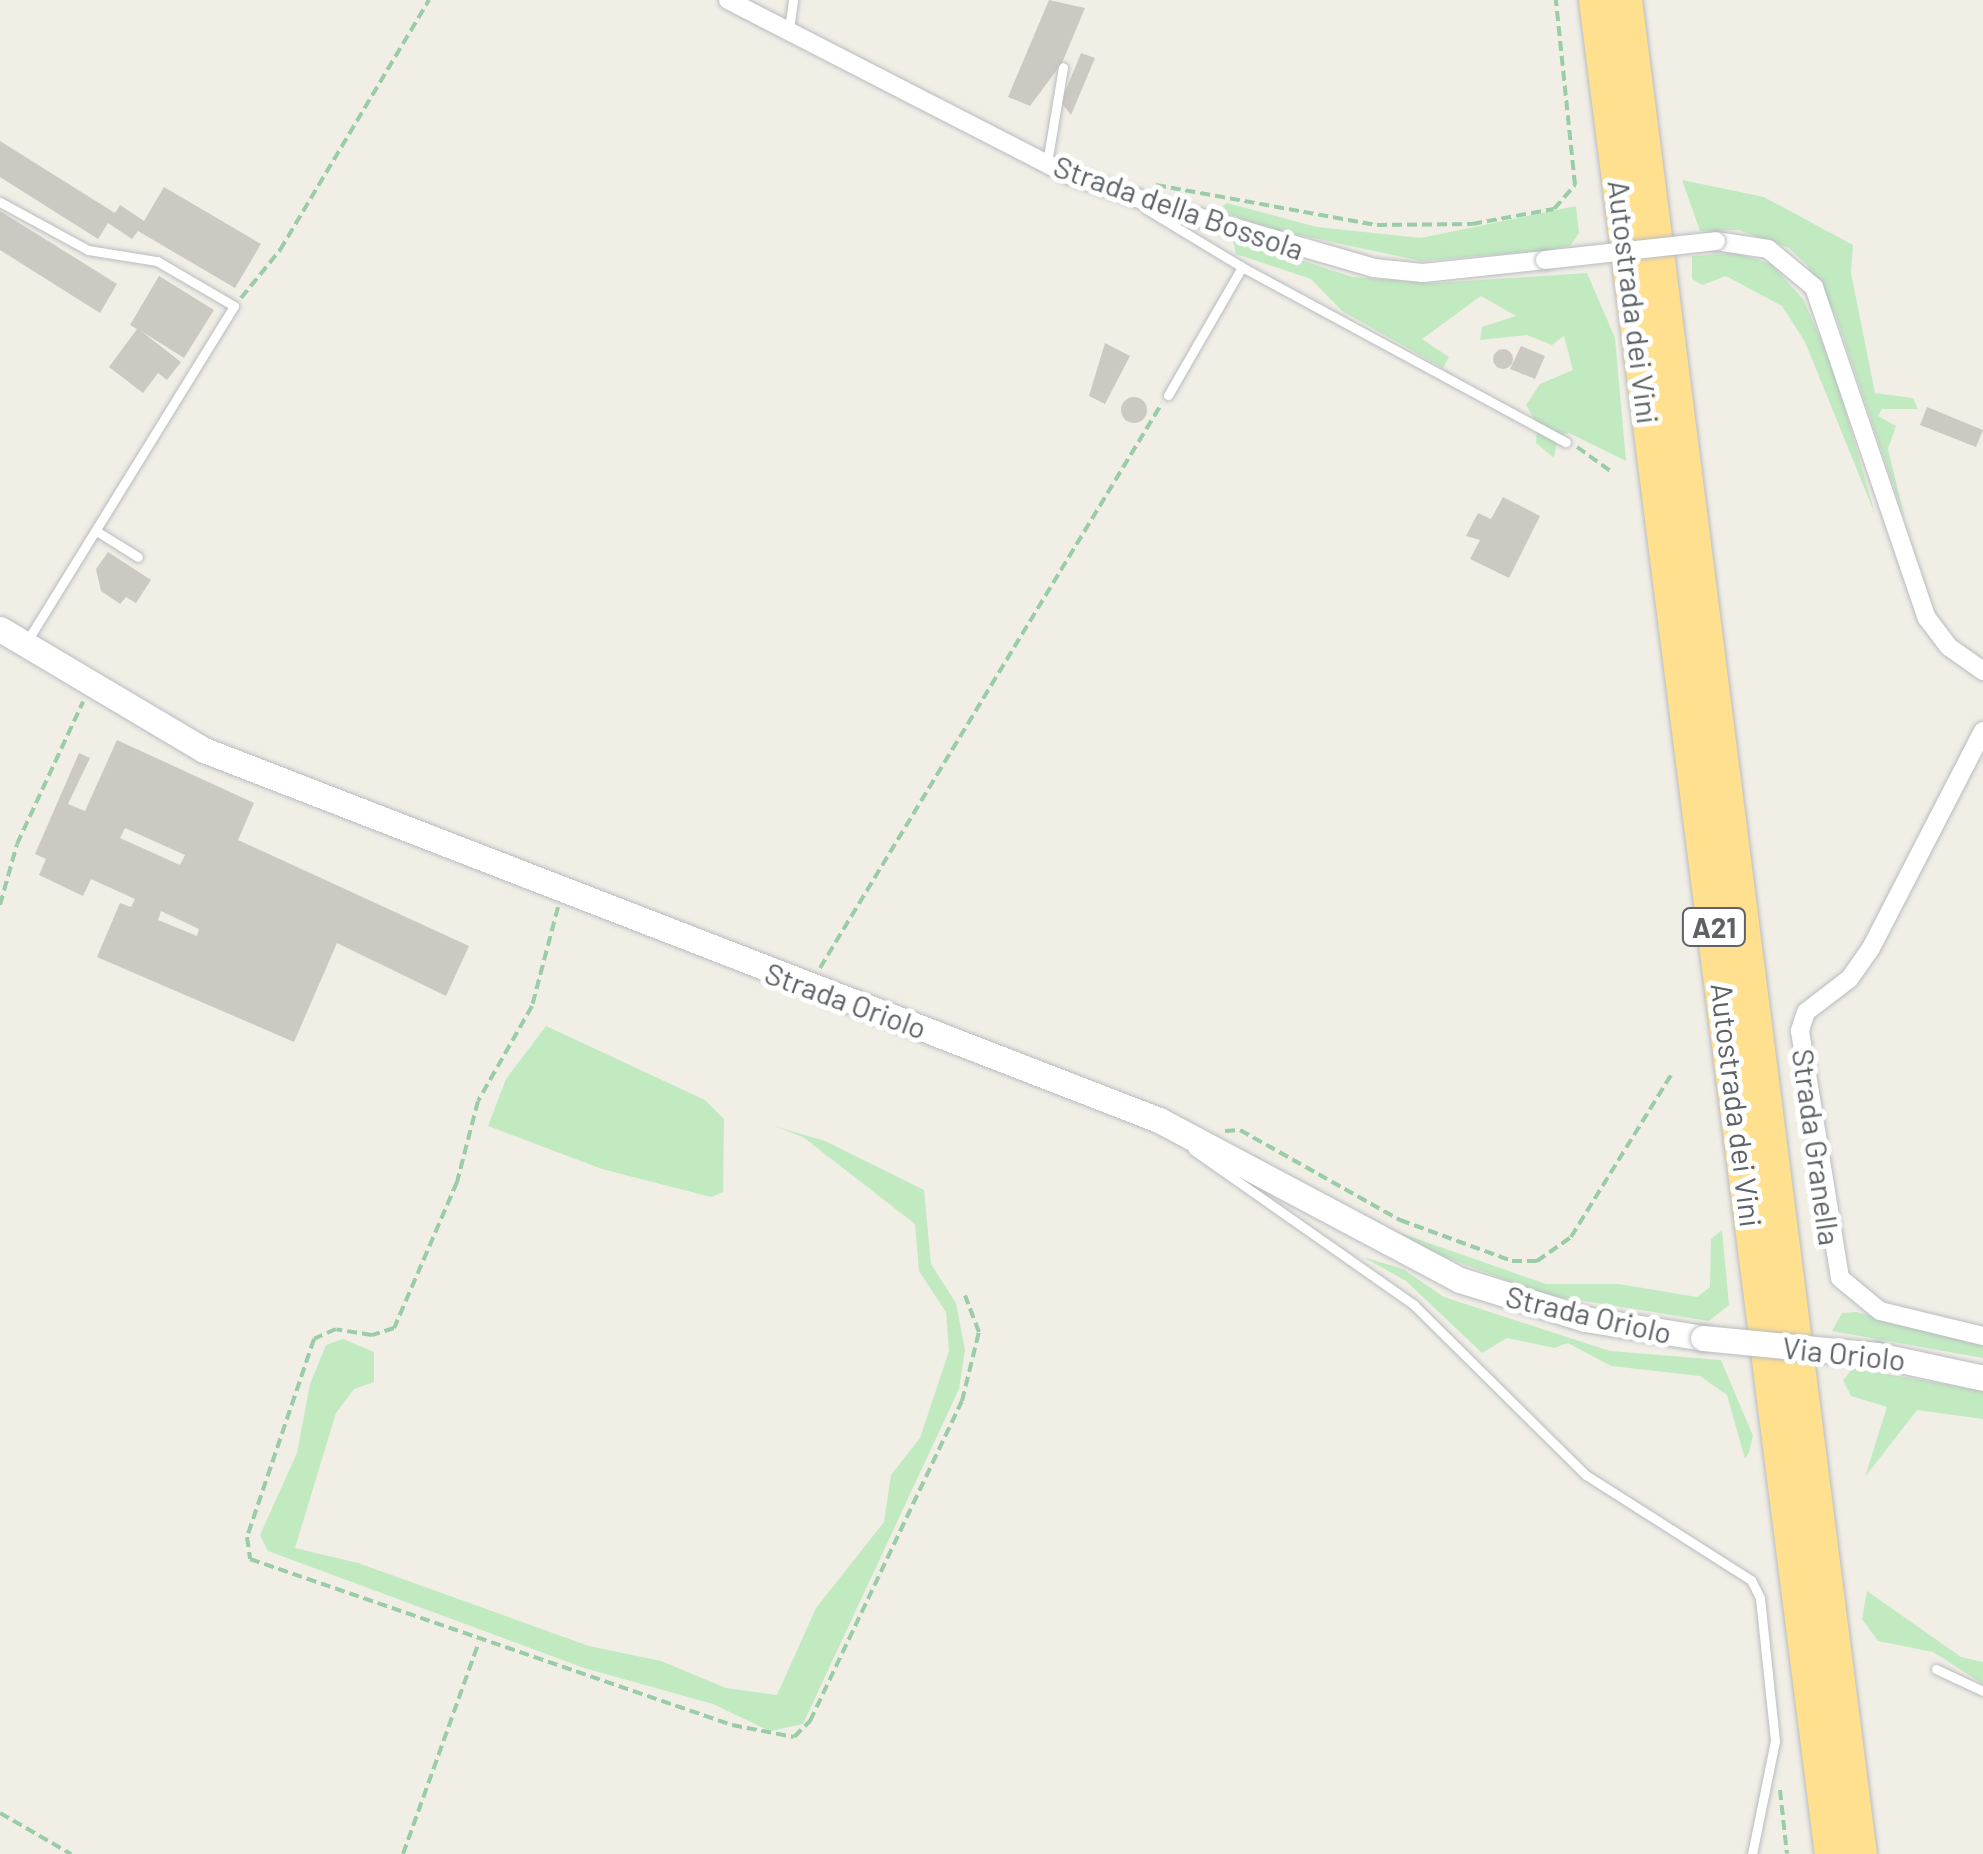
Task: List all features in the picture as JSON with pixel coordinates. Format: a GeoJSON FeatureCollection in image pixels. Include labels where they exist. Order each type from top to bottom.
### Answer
{"type":"FeatureCollection","features":[{"type":"Feature","properties":{"kind":"highway","name":"Autostrada dei Vini"},"geometry":{"type":"LineString","coordinates":[[1596,0],[1831,1854]]}},
{"type":"Feature","properties":{"kind":"highway","name":"Autostrada dei Vini"},"geometry":{"type":"LineString","coordinates":[[1626,0],[1861,1854]]}},
{"type":"Feature","properties":{"kind":"street","name":"Strada della Bossola"},"geometry":{"type":"LineString","coordinates":[[728,0],[1047,164],[1122,194],[1374,268],[1423,273],[1716,241],[1768,249],[1814,287],[1927,618],[1948,648],[1983,671]]}},
{"type":"Feature","properties":{"kind":"street","name":"Strada Oriolo"},"geometry":{"type":"LineString","coordinates":[[0,629],[90,689],[268,778],[1158,1120],[1460,1280],[1585,1320],[1703,1338]]}},
{"type":"Feature","properties":{"kind":"street","name":"Strada Granella"},"geometry":{"type":"LineString","coordinates":[[1983,731],[1975,765],[1864,960],[1806,1012],[1800,1030],[1840,1278],[1880,1312],[1983,1336]]}},
{"type":"Feature","properties":{"kind":"street","name":"Via Oriolo"},"geometry":{"type":"LineString","coordinates":[[1703,1338],[1877,1355],[1983,1378]]}},
{"type":"Feature","properties":{"kind":"lane"},"geometry":{"type":"LineString","coordinates":[[790,31],[794,0]]}},
{"type":"Feature","properties":{"kind":"lane"},"geometry":{"type":"LineString","coordinates":[[1047,164],[1064,67]]}},
{"type":"Feature","properties":{"kind":"lane"},"geometry":{"type":"LineString","coordinates":[[1122,194],[1242,267],[1566,442]]}},
{"type":"Feature","properties":{"kind":"lane"},"geometry":{"type":"LineString","coordinates":[[0,202],[88,250],[157,261],[234,306],[25,645]]}},
{"type":"Feature","properties":{"kind":"lane"},"geometry":{"type":"LineString","coordinates":[[1168,395],[1242,267]]}},
{"type":"Feature","properties":{"kind":"lane"},"geometry":{"type":"LineString","coordinates":[[98,532],[138,557]]}},
{"type":"Feature","properties":{"kind":"lane"},"geometry":{"type":"LineString","coordinates":[[1158,1120],[1414,1306],[1586,1475],[1751,1580],[1760,1598],[1775,1741],[1752,1854]]}},
{"type":"Feature","properties":{"kind":"lane"},"geometry":{"type":"LineString","coordinates":[[1936,1669],[1983,1690]]}},
{"type":"Feature","properties":{"kind":"path"},"geometry":{"type":"LineString","coordinates":[[234,306],[280,250],[428,0]]}},
{"type":"Feature","properties":{"kind":"path"},"geometry":{"type":"LineString","coordinates":[[1122,194],[1164,183],[1377,224],[1472,224],[1554,209],[1575,185],[1556,0]]}},
{"type":"Feature","properties":{"kind":"path"},"geometry":{"type":"LineString","coordinates":[[809,987],[1168,395]]}},
{"type":"Feature","properties":{"kind":"path"},"geometry":{"type":"LineString","coordinates":[[1566,442],[1614,473]]}},
{"type":"Feature","properties":{"kind":"path"},"geometry":{"type":"LineString","coordinates":[[0,904],[18,844],[90,689]]}},
{"type":"Feature","properties":{"kind":"path"},"geometry":{"type":"LineString","coordinates":[[564,894],[543,944],[532,1006],[478,1101],[457,1182],[394,1328],[372,1335],[336,1329],[314,1339],[248,1537],[250,1558],[267,1570],[732,1726],[794,1737],[810,1722],[968,1388],[979,1332],[965,1296]]}},
{"type":"Feature","properties":{"kind":"path"},"geometry":{"type":"LineString","coordinates":[[1204,1141],[1217,1131],[1240,1130],[1400,1220],[1512,1261],[1537,1261],[1571,1237],[1673,1072]]}},
{"type":"Feature","properties":{"kind":"path"},"geometry":{"type":"LineString","coordinates":[[403,1854],[479,1641]]}},
{"type":"Feature","properties":{"kind":"path"},"geometry":{"type":"LineString","coordinates":[[1779,1778],[1787,1854]]}},
{"type":"Feature","properties":{"kind":"path"},"geometry":{"type":"LineString","coordinates":[[0,1814],[71,1854]]}},
{"type":"Feature","properties":{"kind":"green space"},"geometry":{"type":"Polygon","coordinates":[[[1682,180],[1764,197],[1853,245],[1851,273],[1875,393],[1913,398],[1918,409],[1882,409],[1878,416],[1896,426],[1888,449],[1905,520],[1836,316],[1807,265],[1789,248],[1738,230],[1700,231],[1682,180]]]}},
{"type":"Feature","properties":{"kind":"green space"},"geometry":{"type":"Polygon","coordinates":[[[1227,203],[1317,227],[1421,238],[1576,206],[1579,233],[1570,246],[1549,250],[1421,261],[1271,229],[1218,210],[1227,203]]]}},
{"type":"Feature","properties":{"kind":"green space"},"geometry":{"type":"Polygon","coordinates":[[[1232,237],[1352,277],[1435,283],[1587,273],[1615,338],[1626,461],[1569,433],[1558,435],[1554,458],[1536,443],[1537,423],[1526,405],[1540,384],[1573,370],[1564,336],[1552,345],[1527,335],[1480,340],[1482,327],[1516,316],[1481,296],[1422,339],[1449,357],[1443,368],[1342,311],[1311,279],[1236,254],[1232,237]]]}},
{"type":"Feature","properties":{"kind":"green space"},"geometry":{"type":"Polygon","coordinates":[[[1736,253],[1771,264],[1803,299],[1833,367],[1875,514],[1805,342],[1782,306],[1726,276],[1702,285],[1692,279],[1692,256],[1736,253]]]}},
{"type":"Feature","properties":{"kind":"green space"},"geometry":{"type":"Polygon","coordinates":[[[546,1026],[705,1100],[724,1119],[723,1192],[711,1197],[602,1169],[488,1126],[506,1079],[546,1026]]]}},
{"type":"Feature","properties":{"kind":"green space"},"geometry":{"type":"Polygon","coordinates":[[[774,1126],[825,1141],[924,1190],[931,1264],[956,1303],[965,1350],[959,1389],[803,1724],[770,1731],[713,1704],[584,1668],[268,1551],[260,1535],[297,1453],[310,1384],[326,1345],[343,1339],[374,1352],[374,1382],[354,1389],[336,1413],[295,1548],[358,1563],[589,1646],[661,1661],[726,1688],[777,1695],[816,1608],[884,1522],[891,1475],[920,1438],[949,1351],[946,1312],[919,1271],[915,1224],[803,1137],[774,1126]]]}},
{"type":"Feature","properties":{"kind":"green space"},"geometry":{"type":"Polygon","coordinates":[[[1386,1228],[1546,1284],[1619,1284],[1697,1297],[1710,1287],[1711,1239],[1722,1230],[1729,1305],[1709,1321],[1547,1295],[1407,1243],[1386,1228]]]}},
{"type":"Feature","properties":{"kind":"green space"},"geometry":{"type":"Polygon","coordinates":[[[1363,1257],[1403,1269],[1444,1297],[1610,1351],[1721,1360],[1753,1436],[1749,1452],[1745,1459],[1727,1395],[1700,1376],[1611,1366],[1568,1343],[1554,1348],[1507,1338],[1482,1353],[1406,1281],[1363,1257]]]}},
{"type":"Feature","properties":{"kind":"green space"},"geometry":{"type":"Polygon","coordinates":[[[1856,1312],[1974,1341],[1983,1345],[1983,1358],[1832,1331],[1842,1313],[1856,1312]]]}},
{"type":"Feature","properties":{"kind":"green space"},"geometry":{"type":"Polygon","coordinates":[[[1853,1368],[1983,1391],[1983,1419],[1917,1410],[1865,1477],[1887,1407],[1851,1396],[1843,1380],[1853,1368]]]}},
{"type":"Feature","properties":{"kind":"green space"},"geometry":{"type":"Polygon","coordinates":[[[1867,1591],[1961,1657],[1983,1662],[1983,1684],[1933,1652],[1878,1641],[1862,1619],[1867,1591]]]}},
{"type":"Feature","properties":{"kind":"building"},"geometry":{"type":"Polygon","coordinates":[[[1049,0],[1085,8],[1062,63],[1030,106],[1008,97],[1049,0]]]}},
{"type":"Feature","properties":{"kind":"building"},"geometry":{"type":"Polygon","coordinates":[[[1081,53],[1095,58],[1071,115],[1061,102],[1081,53]]]}},
{"type":"Feature","properties":{"kind":"building"},"geometry":{"type":"Polygon","coordinates":[[[0,141],[115,213],[120,205],[144,221],[164,187],[261,244],[235,288],[138,231],[132,239],[108,223],[98,239],[0,177],[0,141]]]}},
{"type":"Feature","properties":{"kind":"building"},"geometry":{"type":"Polygon","coordinates":[[[0,211],[117,284],[100,313],[0,250],[0,211]]]}},
{"type":"Feature","properties":{"kind":"building"},"geometry":{"type":"Polygon","coordinates":[[[159,276],[214,310],[184,358],[141,331],[181,362],[167,380],[158,373],[143,393],[109,367],[137,329],[130,325],[159,276]]]}},
{"type":"Feature","properties":{"kind":"building"},"geometry":{"type":"Polygon","coordinates":[[[1105,343],[1130,356],[1105,404],[1089,396],[1105,343]]]}},
{"type":"Feature","properties":{"kind":"building"},"geometry":{"type":"Polygon","coordinates":[[[1521,346],[1545,356],[1535,379],[1510,369],[1521,346]]]}},
{"type":"Feature","properties":{"kind":"building"},"geometry":{"type":"Polygon","coordinates":[[[1503,349],[1513,359],[1503,369],[1493,359],[1503,349]]]}},
{"type":"Feature","properties":{"kind":"building"},"geometry":{"type":"Polygon","coordinates":[[[1134,397],[1143,401],[1147,410],[1143,419],[1134,423],[1125,419],[1121,410],[1125,401],[1134,397]]]}},
{"type":"Feature","properties":{"kind":"building"},"geometry":{"type":"Polygon","coordinates":[[[1927,407],[1983,430],[1976,447],[1920,425],[1927,407]]]}},
{"type":"Feature","properties":{"kind":"building"},"geometry":{"type":"Polygon","coordinates":[[[1503,497],[1540,516],[1509,578],[1470,559],[1480,540],[1466,536],[1478,513],[1491,519],[1503,497]]]}},
{"type":"Feature","properties":{"kind":"building"},"geometry":{"type":"Polygon","coordinates":[[[108,552],[151,580],[136,603],[126,597],[120,604],[101,591],[96,569],[108,552]]]}},
{"type":"Feature","properties":{"kind":"building"},"geometry":{"type":"Polygon","coordinates":[[[117,740],[254,803],[238,840],[469,946],[446,996],[337,943],[294,1042],[97,957],[120,903],[131,907],[135,899],[91,879],[83,896],[39,875],[46,859],[35,854],[79,753],[90,758],[68,804],[85,811],[117,740]],[[125,828],[120,838],[180,865],[185,855],[125,828]],[[161,911],[158,920],[197,936],[199,929],[161,911]]]}}]}
